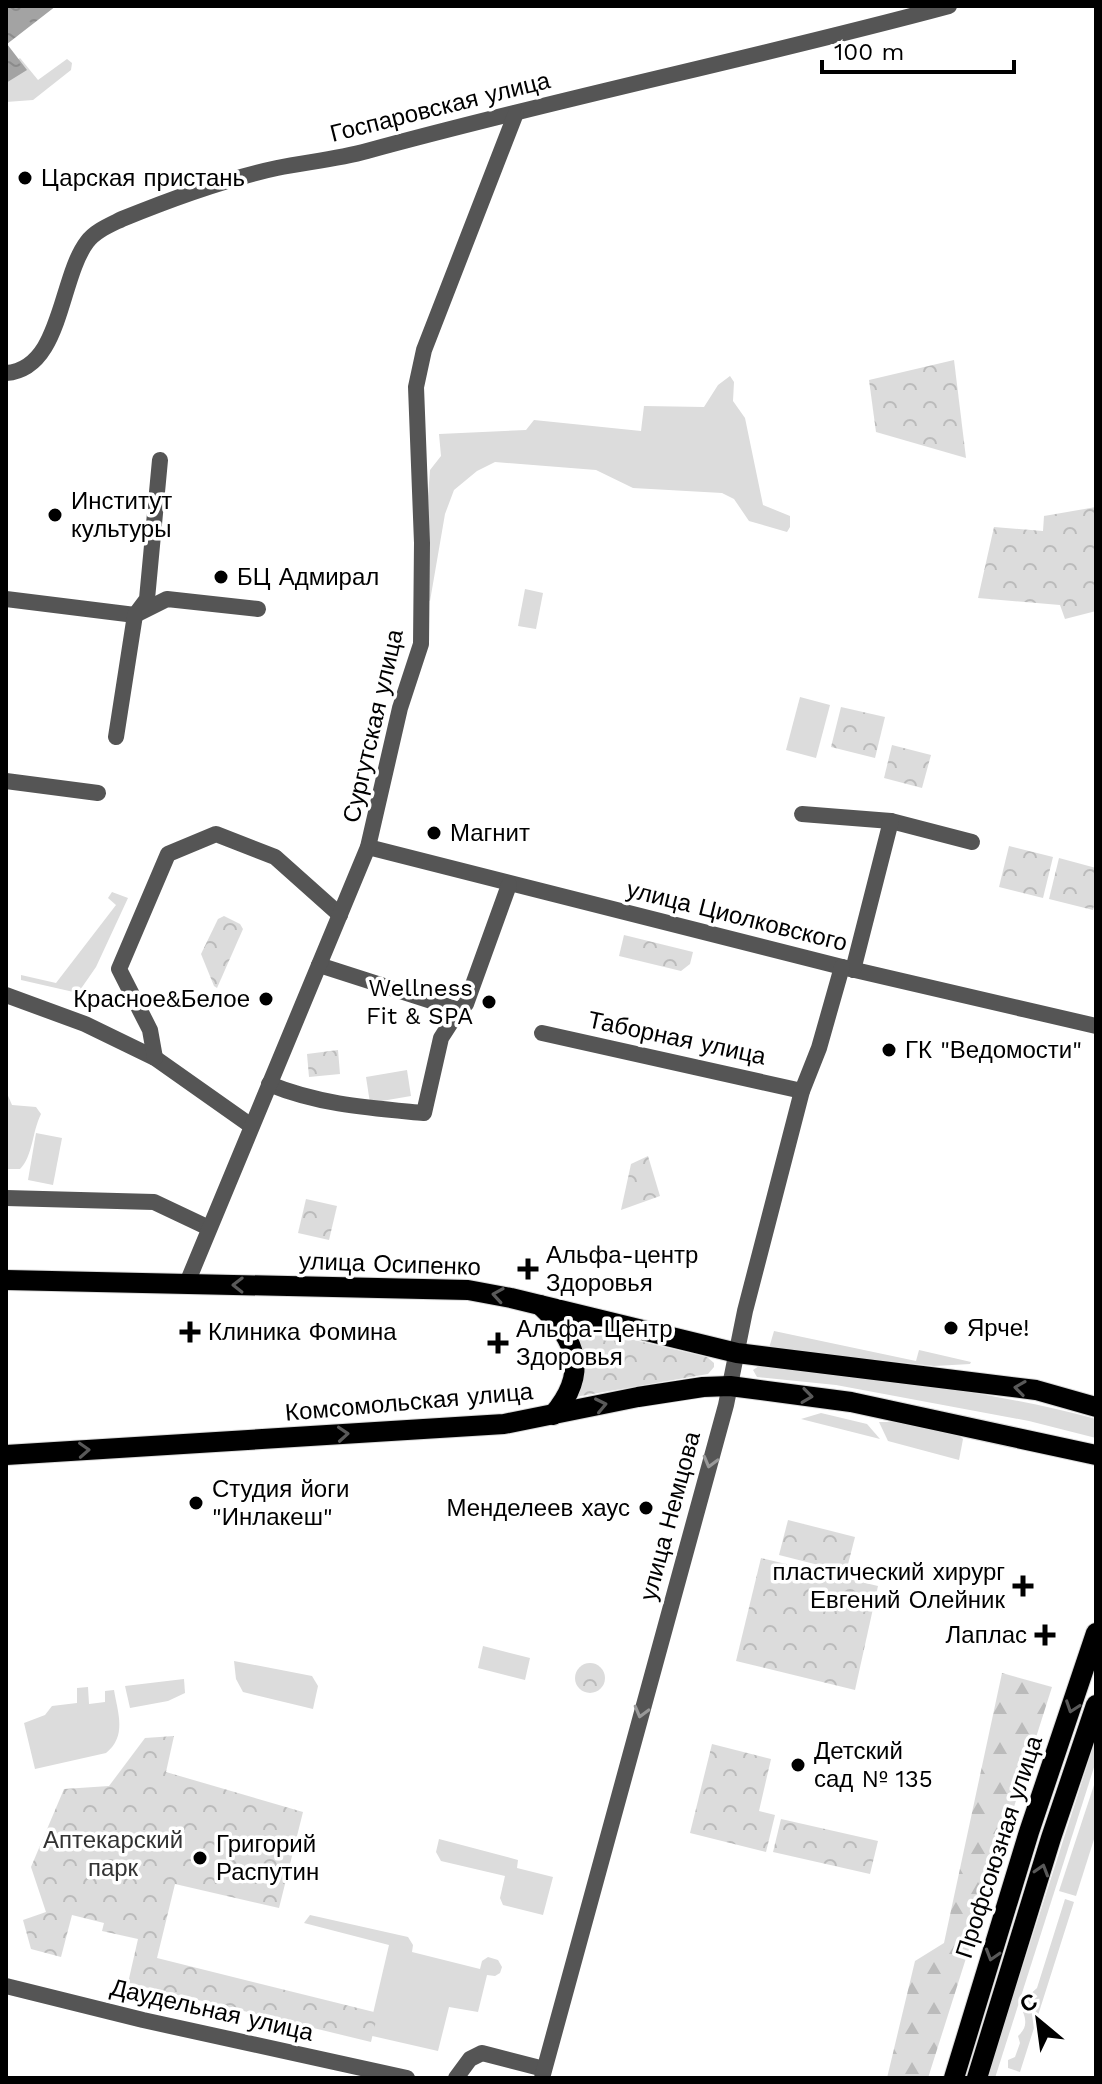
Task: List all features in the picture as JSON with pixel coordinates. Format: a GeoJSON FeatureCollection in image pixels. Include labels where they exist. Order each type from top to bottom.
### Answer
{"type":"FeatureCollection","features":[{"type":"Feature","properties":{"kind":"main road","name":"улица Осипенко"},"geometry":{"type":"LineString","coordinates":[[6,1280],[468,1290],[539,1304],[737,1353],[1036,1390],[1096,1407]]}},
{"type":"Feature","properties":{"kind":"main road"},"geometry":{"type":"LineString","coordinates":[[539,1304],[561,1328],[574,1358],[573,1386],[553,1415]]}},
{"type":"Feature","properties":{"kind":"main road","name":"Комсомольская улица"},"geometry":{"type":"LineString","coordinates":[[6,1455],[504,1424],[668,1392],[730,1386],[851,1402],[1096,1455]]}},
{"type":"Feature","properties":{"kind":"main road","name":"Профсоюзная улица"},"geometry":{"type":"LineString","coordinates":[[954,2078],[1029,1832],[1096,1633]]}},
{"type":"Feature","properties":{"kind":"main road","name":"Профсоюзная улица"},"geometry":{"type":"LineString","coordinates":[[977,2078],[1051,1838],[1096,1705]]}},
{"type":"Feature","properties":{"kind":"street","name":"Госпаровская улица"},"geometry":{"type":"LineString","coordinates":[[6,373],[29,367],[44,351],[80,252],[88,239],[115,222],[276,168],[363,153],[949,6]]}},
{"type":"Feature","properties":{"kind":"street","name":"Сургутская улица"},"geometry":{"type":"LineString","coordinates":[[187,1283],[368,847],[400,708],[421,644],[422,543],[416,387],[424,350],[516,113]]}},
{"type":"Feature","properties":{"kind":"street"},"geometry":{"type":"LineString","coordinates":[[116,737],[135,615],[147,599],[160,460]]}},
{"type":"Feature","properties":{"kind":"street"},"geometry":{"type":"LineString","coordinates":[[6,599],[135,615],[167,599],[258,609]]}},
{"type":"Feature","properties":{"kind":"street"},"geometry":{"type":"LineString","coordinates":[[6,781],[98,793]]}},
{"type":"Feature","properties":{"kind":"street"},"geometry":{"type":"LineString","coordinates":[[802,814],[891,821],[972,842]]}},
{"type":"Feature","properties":{"kind":"street","name":"улица Немцова"},"geometry":{"type":"LineString","coordinates":[[543,2074],[730,1386],[802,1091],[847,968],[891,821]]}},
{"type":"Feature","properties":{"kind":"street"},"geometry":{"type":"LineString","coordinates":[[155,1058],[150,1030],[119,969],[168,854],[216,834],[275,857],[340,915]]}},
{"type":"Feature","properties":{"kind":"street","name":"улица Циолковского"},"geometry":{"type":"LineString","coordinates":[[368,847],[509,885],[1096,1026]]}},
{"type":"Feature","properties":{"kind":"street"},"geometry":{"type":"LineString","coordinates":[[269,1084],[306,1098],[331,1103],[424,1113],[441,1038],[466,1004],[509,885]]}},
{"type":"Feature","properties":{"kind":"street"},"geometry":{"type":"LineString","coordinates":[[319,965],[459,1010]]}},
{"type":"Feature","properties":{"kind":"street"},"geometry":{"type":"LineString","coordinates":[[6,995],[85,1024],[155,1058],[250,1125]]}},
{"type":"Feature","properties":{"kind":"street","name":"Таборная улица"},"geometry":{"type":"LineString","coordinates":[[542,1033],[802,1091]]}},
{"type":"Feature","properties":{"kind":"street"},"geometry":{"type":"LineString","coordinates":[[6,1198],[154,1202],[209,1228]]}},
{"type":"Feature","properties":{"kind":"street","name":"Даудельная улица"},"geometry":{"type":"LineString","coordinates":[[6,1986],[143,2020],[407,2078]]}},
{"type":"Feature","properties":{"kind":"street"},"geometry":{"type":"LineString","coordinates":[[456,2078],[470,2059],[482,2053],[543,2074]]}},
{"type":"Feature","properties":{"kind":"green space"},"geometry":{"type":"Polygon","coordinates":[[[20,58],[38,80],[67,59],[72,63],[71,70],[33,100],[6,102],[6,68],[20,58]]]}},
{"type":"Feature","properties":{"kind":"green space"},"geometry":{"type":"Polygon","coordinates":[[[954,360],[966,458],[876,432],[869,380],[954,360]]]}},
{"type":"Feature","properties":{"kind":"green space"},"geometry":{"type":"Polygon","coordinates":[[[730,376],[734,382],[733,401],[745,418],[763,505],[790,516],[787,532],[749,521],[734,499],[722,493],[633,488],[596,470],[495,462],[477,471],[454,490],[445,514],[428,600],[425,535],[430,470],[441,456],[439,434],[526,430],[534,420],[641,431],[644,406],[704,407],[718,385],[730,376]]]}},
{"type":"Feature","properties":{"kind":"green space"},"geometry":{"type":"Polygon","coordinates":[[[1096,507],[1096,611],[1065,619],[1060,605],[978,598],[994,527],[1043,531],[1044,516],[1096,507]]]}},
{"type":"Feature","properties":{"kind":"green space"},"geometry":{"type":"Polygon","coordinates":[[[525,589],[543,593],[536,629],[518,626],[525,589]]]}},
{"type":"Feature","properties":{"kind":"green space"},"geometry":{"type":"Polygon","coordinates":[[[800,697],[830,705],[816,758],[786,750],[800,697]]]}},
{"type":"Feature","properties":{"kind":"green space"},"geometry":{"type":"Polygon","coordinates":[[[841,707],[885,717],[875,758],[831,747],[841,707]]]}},
{"type":"Feature","properties":{"kind":"green space"},"geometry":{"type":"Polygon","coordinates":[[[892,745],[931,755],[922,788],[884,778],[892,745]]]}},
{"type":"Feature","properties":{"kind":"green space"},"geometry":{"type":"Polygon","coordinates":[[[1009,846],[1053,857],[1043,898],[999,887],[1009,846]]]}},
{"type":"Feature","properties":{"kind":"green space"},"geometry":{"type":"Polygon","coordinates":[[[1059,858],[1096,868],[1093,910],[1049,899],[1059,858]]]}},
{"type":"Feature","properties":{"kind":"green space"},"geometry":{"type":"Polygon","coordinates":[[[112,892],[128,898],[96,967],[78,993],[21,980],[21,975],[56,983],[116,905],[108,898],[112,892]]]}},
{"type":"Feature","properties":{"kind":"green space"},"geometry":{"type":"Polygon","coordinates":[[[224,916],[240,924],[243,929],[217,988],[201,954],[218,919],[224,916]]]}},
{"type":"Feature","properties":{"kind":"green space"},"geometry":{"type":"Polygon","coordinates":[[[624,935],[693,952],[690,964],[681,971],[619,956],[624,935]]]}},
{"type":"Feature","properties":{"kind":"green space"},"geometry":{"type":"Polygon","coordinates":[[[338,1050],[340,1074],[309,1077],[307,1054],[338,1050]]]}},
{"type":"Feature","properties":{"kind":"green space"},"geometry":{"type":"Polygon","coordinates":[[[407,1070],[411,1096],[370,1103],[366,1077],[407,1070]]]}},
{"type":"Feature","properties":{"kind":"green space"},"geometry":{"type":"Polygon","coordinates":[[[6,1091],[12,1105],[36,1107],[41,1114],[28,1157],[20,1169],[6,1169],[6,1091]]]}},
{"type":"Feature","properties":{"kind":"green space"},"geometry":{"type":"Polygon","coordinates":[[[36,1133],[62,1138],[53,1185],[28,1180],[36,1133]]]}},
{"type":"Feature","properties":{"kind":"green space"},"geometry":{"type":"Polygon","coordinates":[[[648,1156],[660,1196],[621,1210],[631,1164],[648,1156]]]}},
{"type":"Feature","properties":{"kind":"green space"},"geometry":{"type":"Polygon","coordinates":[[[306,1199],[337,1206],[329,1240],[298,1233],[306,1199]]]}},
{"type":"Feature","properties":{"kind":"green space"},"geometry":{"type":"Polygon","coordinates":[[[562,1323],[707,1357],[714,1367],[708,1374],[575,1397],[562,1323]]]}},
{"type":"Feature","properties":{"kind":"green space"},"geometry":{"type":"Polygon","coordinates":[[[774,1331],[916,1361],[919,1350],[971,1362],[934,1366],[769,1348],[774,1331]]]}},
{"type":"Feature","properties":{"kind":"green space"},"geometry":{"type":"Polygon","coordinates":[[[759,1366],[929,1386],[1013,1400],[1096,1419],[1096,1438],[1029,1421],[836,1385],[757,1377],[753,1370],[759,1366]]]}},
{"type":"Feature","properties":{"kind":"green space"},"geometry":{"type":"Polygon","coordinates":[[[821,1413],[867,1424],[880,1439],[801,1419],[821,1413]]]}},
{"type":"Feature","properties":{"kind":"green space"},"geometry":{"type":"Polygon","coordinates":[[[879,1422],[908,1422],[957,1433],[963,1439],[959,1460],[888,1441],[879,1422]]]}},
{"type":"Feature","properties":{"kind":"green space"},"geometry":{"type":"Polygon","coordinates":[[[788,1520],[855,1537],[846,1572],[779,1555],[788,1520]]]}},
{"type":"Feature","properties":{"kind":"green space"},"geometry":{"type":"Polygon","coordinates":[[[761,1558],[878,1586],[855,1690],[736,1661],[761,1558]]]}},
{"type":"Feature","properties":{"kind":"green space"},"geometry":{"type":"Polygon","coordinates":[[[483,1646],[530,1658],[525,1680],[478,1668],[483,1646]]]}},
{"type":"Feature","properties":{"kind":"green space"},"geometry":{"type":"Polygon","coordinates":[[[234,1661],[312,1676],[318,1686],[313,1709],[243,1692],[236,1679],[234,1661]]]}},
{"type":"Feature","properties":{"kind":"green space"},"geometry":{"type":"Polygon","coordinates":[[[590,1663],[601,1667],[605,1678],[601,1689],[590,1693],[579,1689],[575,1678],[579,1667],[590,1663]]]}},
{"type":"Feature","properties":{"kind":"green space"},"geometry":{"type":"Polygon","coordinates":[[[1002,1673],[1052,1687],[928,2078],[887,2078],[915,1961],[944,1943],[1002,1673]]]}},
{"type":"Feature","properties":{"kind":"green space"},"geometry":{"type":"Polygon","coordinates":[[[184,1679],[185,1693],[168,1701],[130,1708],[125,1686],[184,1679]]]}},
{"type":"Feature","properties":{"kind":"green space"},"geometry":{"type":"Polygon","coordinates":[[[88,1687],[89,1704],[105,1702],[105,1691],[114,1690],[119,1732],[113,1746],[106,1753],[35,1769],[24,1723],[45,1715],[52,1706],[77,1703],[77,1688],[88,1687]]]}},
{"type":"Feature","properties":{"kind":"green space","name":"Аптекарский парк"},"geometry":{"type":"Polygon","coordinates":[[[174,1736],[166,1772],[303,1812],[279,1908],[175,1884],[157,1958],[378,2013],[371,2042],[128,1983],[138,1939],[102,1931],[104,1923],[72,1915],[61,1957],[31,1949],[23,1920],[46,1912],[31,1867],[64,1789],[109,1786],[145,1738],[174,1736]]]}},
{"type":"Feature","properties":{"kind":"green space"},"geometry":{"type":"Polygon","coordinates":[[[1096,1738],[1096,1761],[995,2078],[987,2078],[1096,1738]]]}},
{"type":"Feature","properties":{"kind":"green space"},"geometry":{"type":"Polygon","coordinates":[[[712,1744],[771,1759],[759,1811],[775,1815],[766,1852],[690,1833],[712,1744]]]}},
{"type":"Feature","properties":{"kind":"green space"},"geometry":{"type":"Polygon","coordinates":[[[1096,1779],[1096,1833],[1076,1896],[1059,1891],[1096,1779]]]}},
{"type":"Feature","properties":{"kind":"green space"},"geometry":{"type":"Polygon","coordinates":[[[781,1819],[878,1841],[870,1874],[773,1852],[781,1819]]]}},
{"type":"Feature","properties":{"kind":"green space"},"geometry":{"type":"Polygon","coordinates":[[[439,1839],[518,1860],[517,1868],[553,1877],[543,1915],[503,1905],[500,1898],[505,1876],[441,1861],[436,1852],[439,1839]]]}},
{"type":"Feature","properties":{"kind":"green space"},"geometry":{"type":"Polygon","coordinates":[[[1065,1899],[1074,1902],[1020,2072],[1008,2068],[1008,2060],[1015,2057],[1020,2043],[1018,2036],[1025,2025],[1023,2012],[1030,2005],[1026,1998],[1037,1988],[1065,1899]]]}},
{"type":"Feature","properties":{"kind":"green space"},"geometry":{"type":"Polygon","coordinates":[[[310,1915],[408,1937],[413,1945],[412,1952],[480,1969],[482,1961],[488,1957],[498,1960],[502,1967],[495,1976],[487,1975],[478,2012],[449,2007],[438,2051],[368,2035],[389,1945],[304,1923],[310,1915]]]}},
{"type":"Feature","properties":{"kind":"water"},"geometry":{"type":"Polygon","coordinates":[[[6,6],[56,6],[7,44],[27,70],[6,83],[6,6]]]}},
{"type":"Feature","properties":{"kind":"place","name":"Царская пристань"},"geometry":{"type":"Point","coordinates":[25,178]}},
{"type":"Feature","properties":{"kind":"place","name":"Институт культуры"},"geometry":{"type":"Point","coordinates":[55,515]}},
{"type":"Feature","properties":{"kind":"place","name":"БЦ Адмирал"},"geometry":{"type":"Point","coordinates":[221,577]}},
{"type":"Feature","properties":{"kind":"place","name":"Магнит"},"geometry":{"type":"Point","coordinates":[434,833]}},
{"type":"Feature","properties":{"kind":"place","name":"Красное&Белое"},"geometry":{"type":"Point","coordinates":[266,999]}},
{"type":"Feature","properties":{"kind":"place","name":"Wellness Fit & SPA"},"geometry":{"type":"Point","coordinates":[489,1002]}},
{"type":"Feature","properties":{"kind":"place","name":"ГК \"Ведомости\""},"geometry":{"type":"Point","coordinates":[889,1050]}},
{"type":"Feature","properties":{"kind":"place","name":"Альфа-центр Здоровья"},"geometry":{"type":"Point","coordinates":[528,1269]}},
{"type":"Feature","properties":{"kind":"place","name":"Ярче!"},"geometry":{"type":"Point","coordinates":[951,1328]}},
{"type":"Feature","properties":{"kind":"place","name":"Клиника Фомина"},"geometry":{"type":"Point","coordinates":[190,1332]}},
{"type":"Feature","properties":{"kind":"place","name":"Альфа-Центр Здоровья"},"geometry":{"type":"Point","coordinates":[498,1343]}},
{"type":"Feature","properties":{"kind":"place","name":"Студия йоги \"Инлакеш\""},"geometry":{"type":"Point","coordinates":[196,1503]}},
{"type":"Feature","properties":{"kind":"place","name":"Менделеев хаус"},"geometry":{"type":"Point","coordinates":[646,1508]}},
{"type":"Feature","properties":{"kind":"place","name":"пластический хирург Евгений Олейник"},"geometry":{"type":"Point","coordinates":[1023,1586]}},
{"type":"Feature","properties":{"kind":"place","name":"Лаплас"},"geometry":{"type":"Point","coordinates":[1045,1635]}},
{"type":"Feature","properties":{"kind":"place","name":"Детский сад № 135"},"geometry":{"type":"Point","coordinates":[798,1765]}},
{"type":"Feature","properties":{"kind":"place","name":"Григорий Распутин"},"geometry":{"type":"Point","coordinates":[200,1858]}}]}
